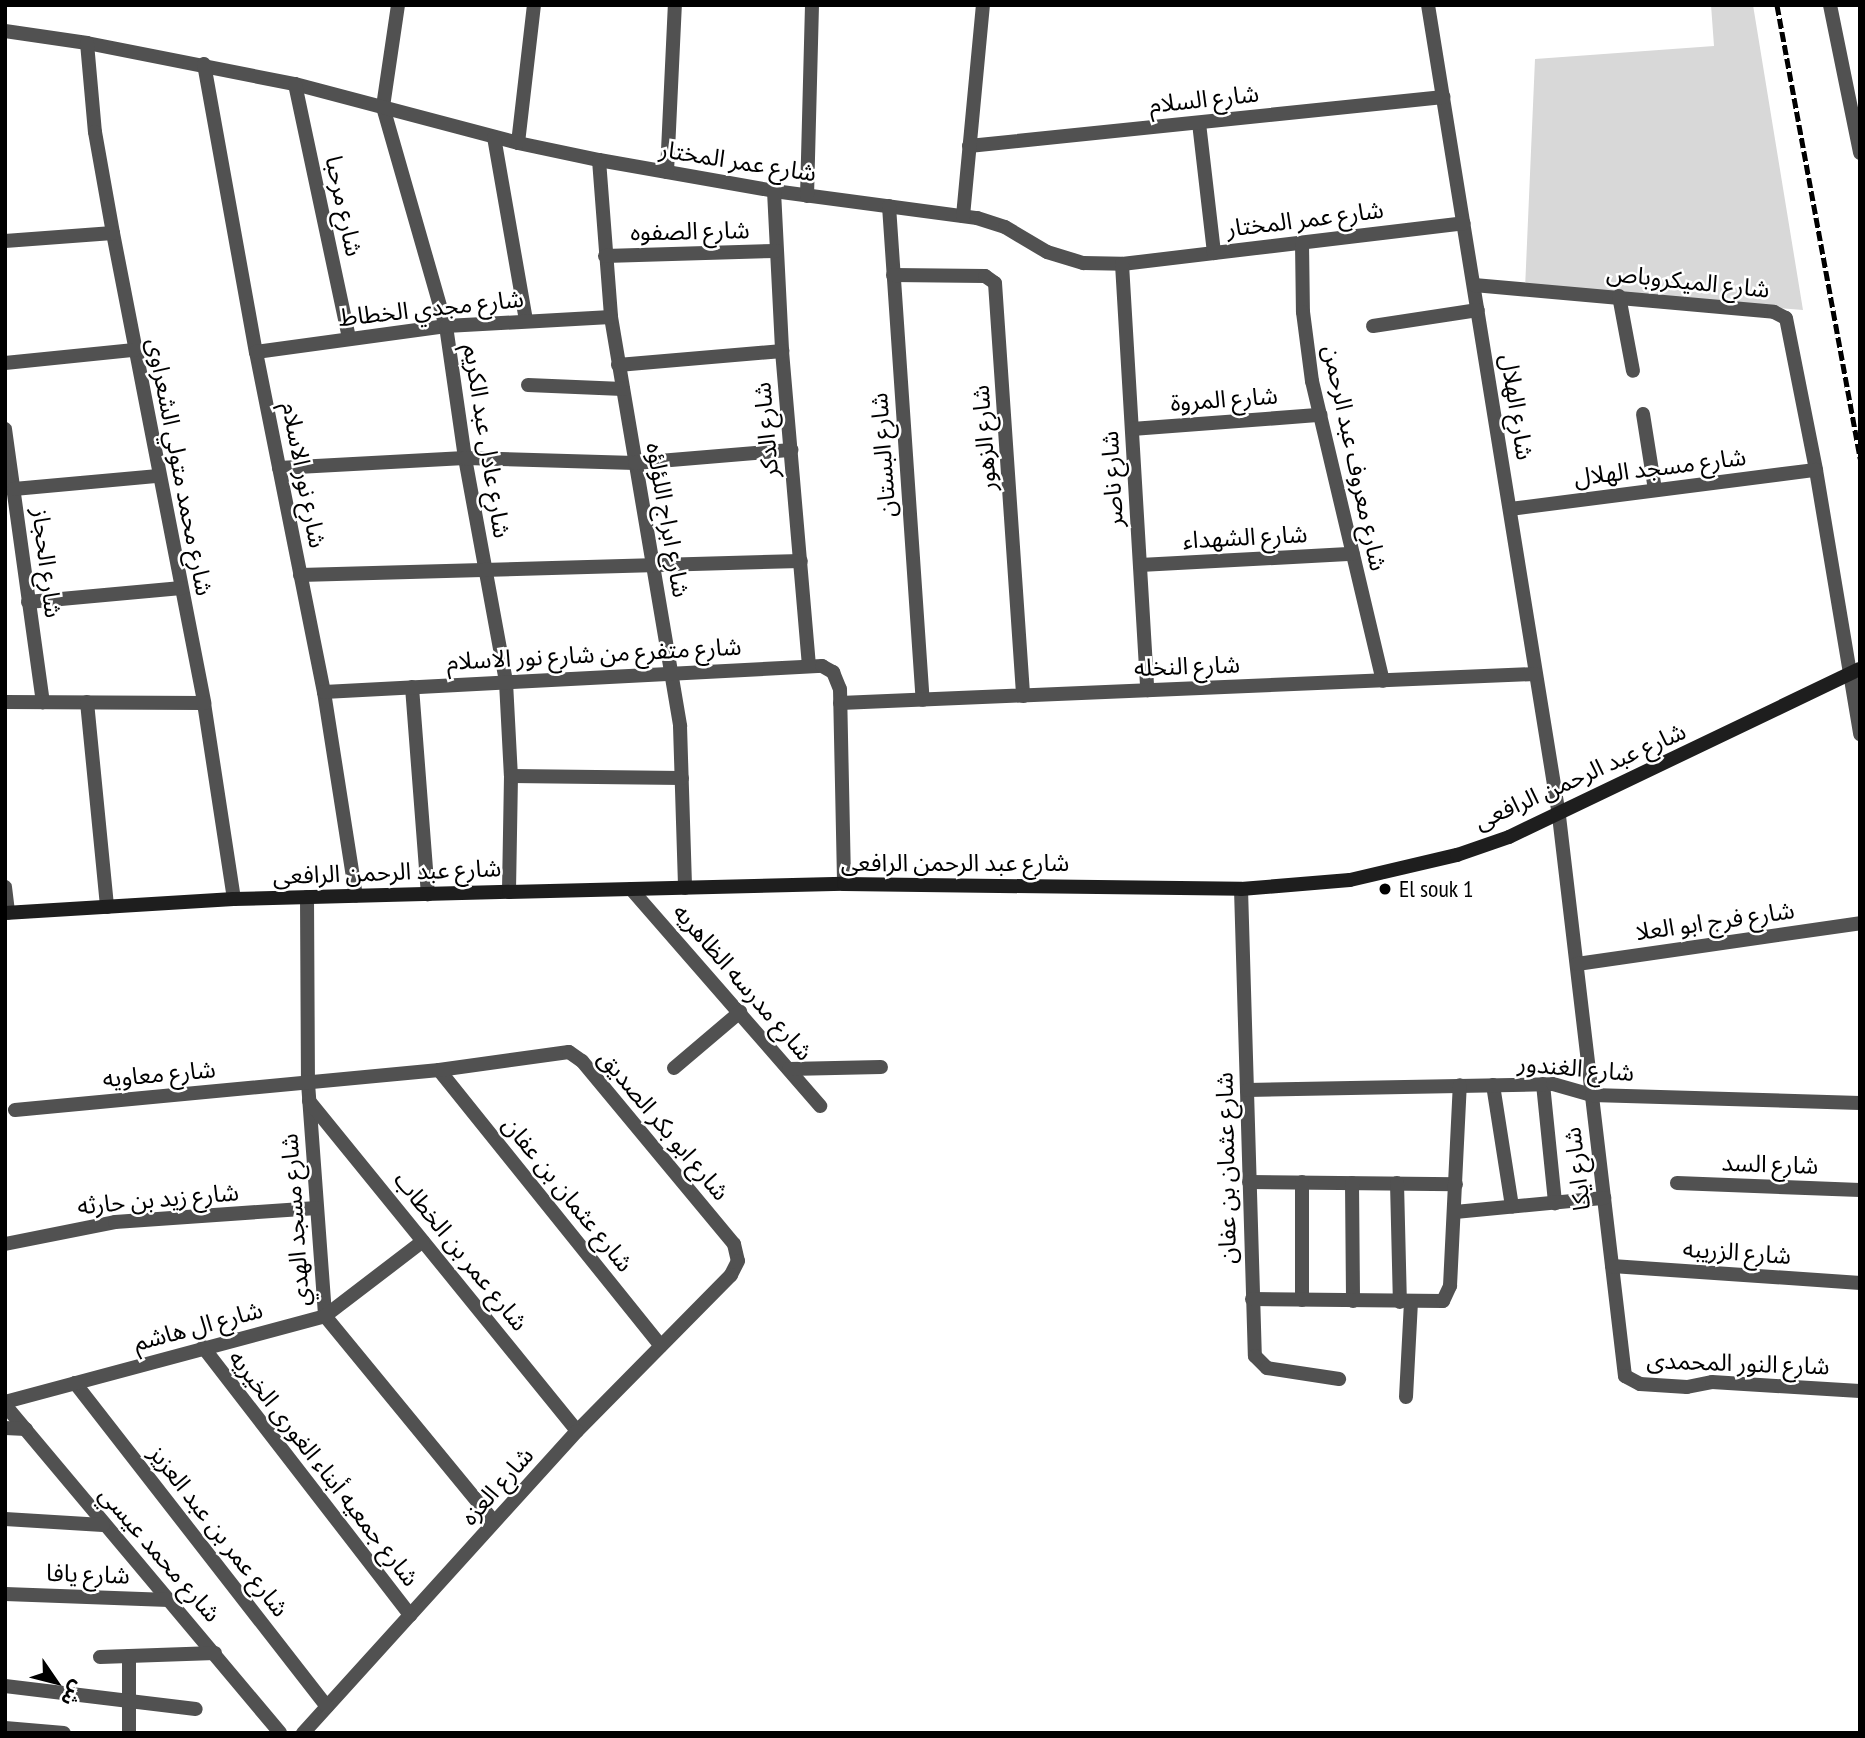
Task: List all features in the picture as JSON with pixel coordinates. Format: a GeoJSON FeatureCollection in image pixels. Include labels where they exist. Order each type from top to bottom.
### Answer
{"type":"FeatureCollection","features":[{"type":"Feature","properties":{"kind":"street","name":"شارع عادل عبد الكريم"},"geometry":{"type":"LineString","coordinates":[[398,5],[383,107],[446,326],[465,458],[506,682],[511,776],[509,892]]}},
{"type":"Feature","properties":{"kind":"street"},"geometry":{"type":"LineString","coordinates":[[518,143],[534,5]]}},
{"type":"Feature","properties":{"kind":"street"},"geometry":{"type":"LineString","coordinates":[[667,172],[676,5]]}},
{"type":"Feature","properties":{"kind":"street"},"geometry":{"type":"LineString","coordinates":[[807,196],[811,5]]}},
{"type":"Feature","properties":{"kind":"street"},"geometry":{"type":"LineString","coordinates":[[963,216],[983,5]]}},
{"type":"Feature","properties":{"kind":"street","name":"شارع الهلال"},"geometry":{"type":"LineString","coordinates":[[1428,5],[1559,816]]}},
{"type":"Feature","properties":{"kind":"street"},"geometry":{"type":"LineString","coordinates":[[1830,5],[1860,153]]}},
{"type":"Feature","properties":{"kind":"street","name":"شارع عمر المختار"},"geometry":{"type":"LineString","coordinates":[[5,31],[204,64],[295,84],[518,143],[598,160],[774,191],[963,216],[1005,227],[1065,259],[1103,265],[1464,223]]}},
{"type":"Feature","properties":{"kind":"street","name":"شارع محمد متولي الشعراوى"},"geometry":{"type":"LineString","coordinates":[[87,43],[95,132],[158,476],[204,703],[234,899]]}},
{"type":"Feature","properties":{"kind":"street","name":"شارع نور الاسلام"},"geometry":{"type":"LineString","coordinates":[[204,64],[256,352],[324,692],[356,895]]}},
{"type":"Feature","properties":{"kind":"street"},"geometry":{"type":"LineString","coordinates":[[1844,74],[1860,74]]}},
{"type":"Feature","properties":{"kind":"street","name":"شارع مرحبا"},"geometry":{"type":"LineString","coordinates":[[295,84],[349,338]]}},
{"type":"Feature","properties":{"kind":"street","name":"شارع السلام"},"geometry":{"type":"LineString","coordinates":[[970,146],[1443,97]]}},
{"type":"Feature","properties":{"kind":"street"},"geometry":{"type":"LineString","coordinates":[[1199,123],[1214,253]]}},
{"type":"Feature","properties":{"kind":"street"},"geometry":{"type":"LineString","coordinates":[[494,136],[526,320]]}},
{"type":"Feature","properties":{"kind":"street","name":"شارع ابراج اللؤلؤه"},"geometry":{"type":"LineString","coordinates":[[598,160],[611,317],[680,726],[685,888]]}},
{"type":"Feature","properties":{"kind":"street","name":"شارع الدكر"},"geometry":{"type":"LineString","coordinates":[[774,191],[782,351],[809,665]]}},
{"type":"Feature","properties":{"kind":"street","name":"شارع البستان"},"geometry":{"type":"LineString","coordinates":[[889,206],[923,700]]}},
{"type":"Feature","properties":{"kind":"street"},"geometry":{"type":"LineString","coordinates":[[5,241],[113,233]]}},
{"type":"Feature","properties":{"kind":"street","name":"شارع معروف عبد الرحمن"},"geometry":{"type":"LineString","coordinates":[[1302,243],[1305,335],[1320,415],[1383,681]]}},
{"type":"Feature","properties":{"kind":"street","name":"شارع الصفوه"},"geometry":{"type":"LineString","coordinates":[[605,256],[776,251]]}},
{"type":"Feature","properties":{"kind":"street","name":"شارع ناصر"},"geometry":{"type":"LineString","coordinates":[[1122,264],[1147,691]]}},
{"type":"Feature","properties":{"kind":"street","name":"شارع الزهور"},"geometry":{"type":"LineString","coordinates":[[893,275],[985,276],[995,282],[1023,696]]}},
{"type":"Feature","properties":{"kind":"street","name":"شارع الميكروباص"},"geometry":{"type":"LineString","coordinates":[[1474,285],[1619,296],[1783,315],[1790,326],[1855,672]]}},
{"type":"Feature","properties":{"kind":"street"},"geometry":{"type":"LineString","coordinates":[[1619,296],[1633,371]]}},
{"type":"Feature","properties":{"kind":"street"},"geometry":{"type":"LineString","coordinates":[[1373,326],[1478,310]]}},
{"type":"Feature","properties":{"kind":"street","name":"شارع مجدي الخطاط"},"geometry":{"type":"LineString","coordinates":[[256,352],[446,326],[611,317]]}},
{"type":"Feature","properties":{"kind":"street"},"geometry":{"type":"LineString","coordinates":[[5,363],[134,350]]}},
{"type":"Feature","properties":{"kind":"street"},"geometry":{"type":"LineString","coordinates":[[618,365],[782,351]]}},
{"type":"Feature","properties":{"kind":"street"},"geometry":{"type":"LineString","coordinates":[[528,385],[623,389]]}},
{"type":"Feature","properties":{"kind":"street"},"geometry":{"type":"LineString","coordinates":[[1643,414],[1655,490]]}},
{"type":"Feature","properties":{"kind":"street","name":"شارع المروة"},"geometry":{"type":"LineString","coordinates":[[1132,429],[1320,415]]}},
{"type":"Feature","properties":{"kind":"street","name":"شارع الحجاز"},"geometry":{"type":"LineString","coordinates":[[5,429],[43,702]]}},
{"type":"Feature","properties":{"kind":"street"},"geometry":{"type":"LineString","coordinates":[[279,468],[465,458],[635,463],[791,450]]}},
{"type":"Feature","properties":{"kind":"street","name":"شارع مسجد الهلال"},"geometry":{"type":"LineString","coordinates":[[1510,509],[1816,470]]}},
{"type":"Feature","properties":{"kind":"street"},"geometry":{"type":"LineString","coordinates":[[14,489],[158,476]]}},
{"type":"Feature","properties":{"kind":"street","name":"شارع الشهداء"},"geometry":{"type":"LineString","coordinates":[[1140,565],[1353,554]]}},
{"type":"Feature","properties":{"kind":"street"},"geometry":{"type":"LineString","coordinates":[[300,575],[485,572],[653,563],[801,561]]}},
{"type":"Feature","properties":{"kind":"street"},"geometry":{"type":"LineString","coordinates":[[29,602],[181,588]]}},
{"type":"Feature","properties":{"kind":"street"},"geometry":{"type":"LineString","coordinates":[[809,665],[822,666],[833,672],[839,683],[844,884]]}},
{"type":"Feature","properties":{"kind":"street","name":"شارع متفرع من شارع نور الاسلام"},"geometry":{"type":"LineString","coordinates":[[324,692],[809,665]]}},
{"type":"Feature","properties":{"kind":"street"},"geometry":{"type":"LineString","coordinates":[[1855,672],[1860,734]]}},
{"type":"Feature","properties":{"kind":"street","name":"شارع عبد الرحمن الرافعى"},"geometry":{"type":"LineString","coordinates":[[7,913],[234,899],[844,884],[1241,889],[1310,884],[1404,869],[1470,851],[1559,816],[1855,672]]}},
{"type":"Feature","properties":{"kind":"street","name":"شارع النخله"},"geometry":{"type":"LineString","coordinates":[[840,703],[1535,674]]}},
{"type":"Feature","properties":{"kind":"street"},"geometry":{"type":"LineString","coordinates":[[412,687],[428,894]]}},
{"type":"Feature","properties":{"kind":"street"},"geometry":{"type":"LineString","coordinates":[[5,702],[204,703]]}},
{"type":"Feature","properties":{"kind":"street"},"geometry":{"type":"LineString","coordinates":[[87,702],[107,907]]}},
{"type":"Feature","properties":{"kind":"street"},"geometry":{"type":"LineString","coordinates":[[511,776],[682,778]]}},
{"type":"Feature","properties":{"kind":"street","name":"شارع ايكا"},"geometry":{"type":"LineString","coordinates":[[1559,816],[1623,1368]]}},
{"type":"Feature","properties":{"kind":"street"},"geometry":{"type":"LineString","coordinates":[[5,887],[7,913]]}},
{"type":"Feature","properties":{"kind":"street","name":"شارع مدرسه الظاهريه"},"geometry":{"type":"LineString","coordinates":[[631,889],[820,1106]]}},
{"type":"Feature","properties":{"kind":"street","name":"شارع عثمان بن عفان"},"geometry":{"type":"LineString","coordinates":[[1241,889],[1255,1356],[1259,1363],[1267,1368],[1339,1379]]}},
{"type":"Feature","properties":{"kind":"street","name":"شارع مسجد الهدي"},"geometry":{"type":"LineString","coordinates":[[307,897],[308,1083],[325,1316],[494,1522]]}},
{"type":"Feature","properties":{"kind":"street","name":"شارع فرج ابو العلا"},"geometry":{"type":"LineString","coordinates":[[1577,964],[1860,923]]}},
{"type":"Feature","properties":{"kind":"street"},"geometry":{"type":"LineString","coordinates":[[674,1068],[740,1013]]}},
{"type":"Feature","properties":{"kind":"street","name":"شارع ابو بكر الصديق"},"geometry":{"type":"LineString","coordinates":[[308,1083],[439,1070],[569,1052],[577,1056],[734,1244],[738,1261],[731,1275]]}},
{"type":"Feature","properties":{"kind":"street"},"geometry":{"type":"LineString","coordinates":[[789,1069],[881,1067]]}},
{"type":"Feature","properties":{"kind":"street","name":"شارع عثمان بن عفان"},"geometry":{"type":"LineString","coordinates":[[439,1070],[661,1346]]}},
{"type":"Feature","properties":{"kind":"street","name":"شارع معاويه"},"geometry":{"type":"LineString","coordinates":[[15,1110],[308,1083]]}},
{"type":"Feature","properties":{"kind":"street"},"geometry":{"type":"LineString","coordinates":[[1543,1084],[1555,1203]]}},
{"type":"Feature","properties":{"kind":"street","name":"شارع الغندور"},"geometry":{"type":"LineString","coordinates":[[1247,1090],[1543,1084],[1568,1086],[1592,1095],[1860,1102]]}},
{"type":"Feature","properties":{"kind":"street"},"geometry":{"type":"LineString","coordinates":[[1252,1299],[1443,1301],[1447,1294],[1455,1212],[1460,1085]]}},
{"type":"Feature","properties":{"kind":"street"},"geometry":{"type":"LineString","coordinates":[[1493,1085],[1512,1207]]}},
{"type":"Feature","properties":{"kind":"street","name":"شارع عمر بن الخطاب"},"geometry":{"type":"LineString","coordinates":[[309,1101],[577,1431]]}},
{"type":"Feature","properties":{"kind":"street"},"geometry":{"type":"LineString","coordinates":[[1249,1182],[1456,1184]]}},
{"type":"Feature","properties":{"kind":"street"},"geometry":{"type":"LineString","coordinates":[[1302,1182],[1303,1300]]}},
{"type":"Feature","properties":{"kind":"street"},"geometry":{"type":"LineString","coordinates":[[1352,1183],[1353,1301]]}},
{"type":"Feature","properties":{"kind":"street"},"geometry":{"type":"LineString","coordinates":[[1397,1183],[1405,1302],[1406,1398]]}},
{"type":"Feature","properties":{"kind":"street","name":"شارع السد"},"geometry":{"type":"LineString","coordinates":[[1677,1183],[1860,1190]]}},
{"type":"Feature","properties":{"kind":"street"},"geometry":{"type":"LineString","coordinates":[[1455,1212],[1604,1198]]}},
{"type":"Feature","properties":{"kind":"street","name":"شارع زيد بن حارثه"},"geometry":{"type":"LineString","coordinates":[[5,1244],[114,1222],[317,1209]]}},
{"type":"Feature","properties":{"kind":"street","name":"شارع ال هاشم"},"geometry":{"type":"LineString","coordinates":[[5,1404],[325,1316],[423,1241]]}},
{"type":"Feature","properties":{"kind":"street","name":"شارع الزريبه"},"geometry":{"type":"LineString","coordinates":[[1612,1266],[1860,1283]]}},
{"type":"Feature","properties":{"kind":"street","name":"شارع العزه"},"geometry":{"type":"LineString","coordinates":[[303,1733],[577,1431],[731,1275]]}},
{"type":"Feature","properties":{"kind":"street","name":"شارع جمعيه أبناء الغورى الخيريه"},"geometry":{"type":"LineString","coordinates":[[202,1348],[410,1615]]}},
{"type":"Feature","properties":{"kind":"street","name":"شارع النور المحمدى"},"geometry":{"type":"LineString","coordinates":[[1623,1368],[1625,1376],[1640,1384],[1687,1387],[1712,1382],[1860,1391]]}},
{"type":"Feature","properties":{"kind":"street","name":"شارع عمر بن عبد العزيز"},"geometry":{"type":"LineString","coordinates":[[75,1383],[327,1707]]}},
{"type":"Feature","properties":{"kind":"street","name":"شارع محمد عيسي"},"geometry":{"type":"LineString","coordinates":[[5,1404],[103,1525],[215,1653],[280,1733]]}},
{"type":"Feature","properties":{"kind":"street"},"geometry":{"type":"LineString","coordinates":[[5,1428],[26,1429]]}},
{"type":"Feature","properties":{"kind":"street"},"geometry":{"type":"LineString","coordinates":[[5,1519],[103,1525]]}},
{"type":"Feature","properties":{"kind":"street","name":"شارع يافا"},"geometry":{"type":"LineString","coordinates":[[5,1594],[169,1600]]}},
{"type":"Feature","properties":{"kind":"street"},"geometry":{"type":"LineString","coordinates":[[100,1657],[215,1653]]}},
{"type":"Feature","properties":{"kind":"street"},"geometry":{"type":"LineString","coordinates":[[128,1656],[129,1733]]}},
{"type":"Feature","properties":{"kind":"street"},"geometry":{"type":"LineString","coordinates":[[5,1686],[196,1709]]}},
{"type":"Feature","properties":{"kind":"street"},"geometry":{"type":"LineString","coordinates":[[5,1728],[64,1733]]}},
{"type":"Feature","properties":{"kind":"shaded area"},"geometry":{"type":"Polygon","coordinates":[[[1711,5],[1753,5],[1803,310],[1525,289],[1535,59],[1714,46],[1711,5]]]}},
{"type":"Feature","properties":{"kind":"railway"},"geometry":{"type":"LineString","coordinates":[[1777,5],[1860,458]]}},
{"type":"Feature","properties":{"kind":"place","name":"El souk 1"},"geometry":{"type":"Point","coordinates":[1385,889]}}]}
